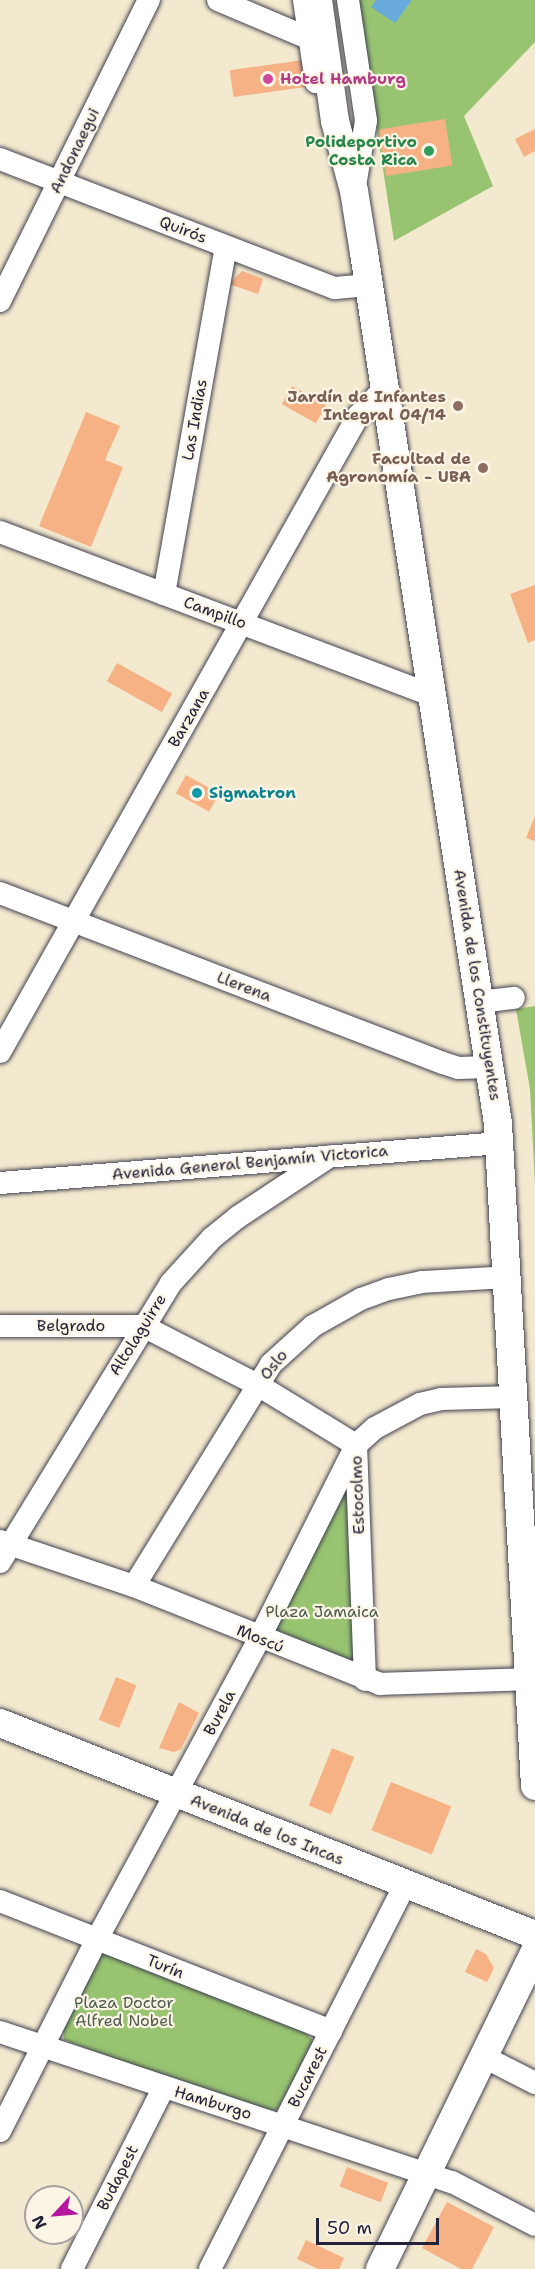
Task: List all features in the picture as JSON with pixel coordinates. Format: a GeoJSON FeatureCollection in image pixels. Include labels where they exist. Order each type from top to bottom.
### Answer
{"type":"FeatureCollection","features":[{"type":"Feature","properties":{"kind":"main road","name":"Avenida de los Constituyentes"},"geometry":{"type":"LineString","coordinates":[[318,0],[335,121],[354,191],[369,285],[500,1143],[535,1786]]}},
{"type":"Feature","properties":{"kind":"main road","name":"Avenida de los Constituyentes"},"geometry":{"type":"LineString","coordinates":[[336,0],[351,123],[354,191]]}},
{"type":"Feature","properties":{"kind":"main road","name":"Avenida de los Incas"},"geometry":{"type":"LineString","coordinates":[[0,1723],[535,1935]]}},
{"type":"Feature","properties":{"kind":"main road"},"geometry":{"type":"LineString","coordinates":[[380,2269],[535,1950]]}},
{"type":"Feature","properties":{"kind":"street","name":"Andonaegui"},"geometry":{"type":"LineString","coordinates":[[0,301],[149,0]]}},
{"type":"Feature","properties":{"kind":"street"},"geometry":{"type":"LineString","coordinates":[[218,0],[308,38]]}},
{"type":"Feature","properties":{"kind":"street","name":"Avenida de los Constituyentes"},"geometry":{"type":"LineString","coordinates":[[304,0],[308,38],[324,124],[354,191]]}},
{"type":"Feature","properties":{"kind":"street","name":"Avenida de los Constituyentes"},"geometry":{"type":"LineString","coordinates":[[348,0],[366,121],[354,191]]}},
{"type":"Feature","properties":{"kind":"street","name":"Quirós"},"geometry":{"type":"LineString","coordinates":[[0,159],[335,288],[369,285]]}},
{"type":"Feature","properties":{"kind":"street","name":"Las Indias"},"geometry":{"type":"LineString","coordinates":[[164,594],[225,247]]}},
{"type":"Feature","properties":{"kind":"street","name":"Barzana"},"geometry":{"type":"LineString","coordinates":[[0,1052],[243,624],[358,416],[385,388]]}},
{"type":"Feature","properties":{"kind":"street","name":"Campillo"},"geometry":{"type":"LineString","coordinates":[[0,532],[431,695]]}},
{"type":"Feature","properties":{"kind":"street","name":"Llerena"},"geometry":{"type":"LineString","coordinates":[[0,893],[443,1063],[458,1068],[490,1067]]}},
{"type":"Feature","properties":{"kind":"street"},"geometry":{"type":"LineString","coordinates":[[480,1002],[514,998]]}},
{"type":"Feature","properties":{"kind":"street","name":"Avenida General Benjamín Victorica"},"geometry":{"type":"LineString","coordinates":[[0,1183],[500,1143]]}},
{"type":"Feature","properties":{"kind":"street","name":"Altolaguirre"},"geometry":{"type":"LineString","coordinates":[[3,1549],[171,1283],[212,1238],[330,1156]]}},
{"type":"Feature","properties":{"kind":"street","name":"Oslo"},"geometry":{"type":"LineString","coordinates":[[134,1586],[271,1364],[291,1344],[313,1326],[361,1299],[422,1282],[509,1277]]}},
{"type":"Feature","properties":{"kind":"street","name":"Belgrado"},"geometry":{"type":"LineString","coordinates":[[0,1326],[143,1326]]}},
{"type":"Feature","properties":{"kind":"street","name":"Estocolmo"},"geometry":{"type":"LineString","coordinates":[[143,1326],[258,1385],[356,1445],[365,1680]]}},
{"type":"Feature","properties":{"kind":"street","name":"Burela"},"geometry":{"type":"LineString","coordinates":[[0,2131],[97,1939],[260,1640],[356,1445],[375,1428],[420,1404],[441,1399],[514,1397]]}},
{"type":"Feature","properties":{"kind":"street","name":"Moscú"},"geometry":{"type":"LineString","coordinates":[[3,1549],[134,1586],[260,1640],[380,1684],[530,1679]]}},
{"type":"Feature","properties":{"kind":"street","name":"Bucarest"},"geometry":{"type":"LineString","coordinates":[[210,2269],[405,1884]]}},
{"type":"Feature","properties":{"kind":"street","name":"Turín"},"geometry":{"type":"LineString","coordinates":[[0,1901],[331,2031]]}},
{"type":"Feature","properties":{"kind":"street","name":"Hamburgo"},"geometry":{"type":"LineString","coordinates":[[0,2032],[283,2124],[452,2182],[535,2225]]}},
{"type":"Feature","properties":{"kind":"street"},"geometry":{"type":"LineString","coordinates":[[484,2057],[535,2083]]}},
{"type":"Feature","properties":{"kind":"street","name":"Budapest"},"geometry":{"type":"LineString","coordinates":[[72,2269],[164,2087]]}},
{"type":"Feature","properties":{"kind":"green space","name":"Polideportivo Costa Rica"},"geometry":{"type":"Polygon","coordinates":[[[357,0],[535,0],[535,42],[464,116],[493,186],[394,241],[357,0]]]}},
{"type":"Feature","properties":{"kind":"green space"},"geometry":{"type":"Polygon","coordinates":[[[535,1006],[535,1184],[530,1089],[516,1009],[535,1006]]]}},
{"type":"Feature","properties":{"kind":"green space","name":"Plaza Jamaica"},"geometry":{"type":"Polygon","coordinates":[[[353,1466],[361,1670],[270,1632],[353,1466]]]}},
{"type":"Feature","properties":{"kind":"green space","name":"Plaza Doctor Alfred Nobel"},"geometry":{"type":"Polygon","coordinates":[[[100,1952],[303,2029],[314,2042],[278,2109],[265,2113],[64,2040],[63,2028],[100,1952]]]}},
{"type":"Feature","properties":{"kind":"water"},"geometry":{"type":"Polygon","coordinates":[[[376,0],[412,0],[395,23],[371,7],[376,0]]]}},
{"type":"Feature","properties":{"kind":"building","name":"Hotel Hamburg"},"geometry":{"type":"Polygon","coordinates":[[[303,60],[307,87],[233,97],[230,70],[303,60]]]}},
{"type":"Feature","properties":{"kind":"building"},"geometry":{"type":"Polygon","coordinates":[[[445,119],[452,165],[386,176],[379,129],[445,119]]]}},
{"type":"Feature","properties":{"kind":"building"},"geometry":{"type":"Polygon","coordinates":[[[535,129],[535,151],[524,157],[515,139],[535,129]]]}},
{"type":"Feature","properties":{"kind":"building"},"geometry":{"type":"Polygon","coordinates":[[[242,271],[263,279],[258,294],[229,284],[242,271]]]}},
{"type":"Feature","properties":{"kind":"building"},"geometry":{"type":"Polygon","coordinates":[[[292,386],[326,405],[316,423],[282,404],[292,386]]]}},
{"type":"Feature","properties":{"kind":"building"},"geometry":{"type":"Polygon","coordinates":[[[86,412],[120,426],[105,460],[123,467],[91,547],[39,526],[86,412]]]}},
{"type":"Feature","properties":{"kind":"building"},"geometry":{"type":"Polygon","coordinates":[[[535,585],[535,640],[528,643],[510,594],[535,585]]]}},
{"type":"Feature","properties":{"kind":"building"},"geometry":{"type":"Polygon","coordinates":[[[117,663],[172,694],[162,712],[107,681],[117,663]]]}},
{"type":"Feature","properties":{"kind":"building","name":"Sigmatron"},"geometry":{"type":"Polygon","coordinates":[[[186,775],[219,793],[209,812],[176,793],[186,775]]]}},
{"type":"Feature","properties":{"kind":"building"},"geometry":{"type":"Polygon","coordinates":[[[535,816],[535,841],[526,838],[535,816]]]}},
{"type":"Feature","properties":{"kind":"building"},"geometry":{"type":"Polygon","coordinates":[[[116,1677],[136,1685],[119,1728],[99,1720],[116,1677]]]}},
{"type":"Feature","properties":{"kind":"building"},"geometry":{"type":"Polygon","coordinates":[[[179,1702],[199,1713],[181,1749],[174,1752],[159,1748],[179,1702]]]}},
{"type":"Feature","properties":{"kind":"building"},"geometry":{"type":"Polygon","coordinates":[[[332,1748],[354,1757],[331,1814],[309,1805],[332,1748]]]}},
{"type":"Feature","properties":{"kind":"building"},"geometry":{"type":"Polygon","coordinates":[[[391,1782],[451,1806],[432,1855],[372,1830],[391,1782]]]}},
{"type":"Feature","properties":{"kind":"building"},"geometry":{"type":"Polygon","coordinates":[[[476,1949],[486,1954],[494,1968],[487,1982],[465,1972],[476,1949]]]}},
{"type":"Feature","properties":{"kind":"building"},"geometry":{"type":"Polygon","coordinates":[[[347,2167],[388,2183],[381,2202],[339,2187],[347,2167]]]}},
{"type":"Feature","properties":{"kind":"building"},"geometry":{"type":"Polygon","coordinates":[[[447,2202],[494,2227],[472,2269],[461,2269],[422,2248],[447,2202]]]}},
{"type":"Feature","properties":{"kind":"building"},"geometry":{"type":"Polygon","coordinates":[[[306,2240],[344,2258],[339,2269],[318,2269],[297,2259],[306,2240]]]}},
{"type":"Feature","properties":{"kind":"place","name":"Hotel Hamburg"},"geometry":{"type":"Point","coordinates":[268,79]}},
{"type":"Feature","properties":{"kind":"place","name":"Polideportivo Costa Rica"},"geometry":{"type":"Point","coordinates":[429,151]}},
{"type":"Feature","properties":{"kind":"place","name":"Jardín de Infantes Integral 04/14"},"geometry":{"type":"Point","coordinates":[458,406]}},
{"type":"Feature","properties":{"kind":"place","name":"Facultad de Agronomía - UBA"},"geometry":{"type":"Point","coordinates":[483,468]}},
{"type":"Feature","properties":{"kind":"place","name":"Sigmatron"},"geometry":{"type":"Point","coordinates":[197,793]}}]}
